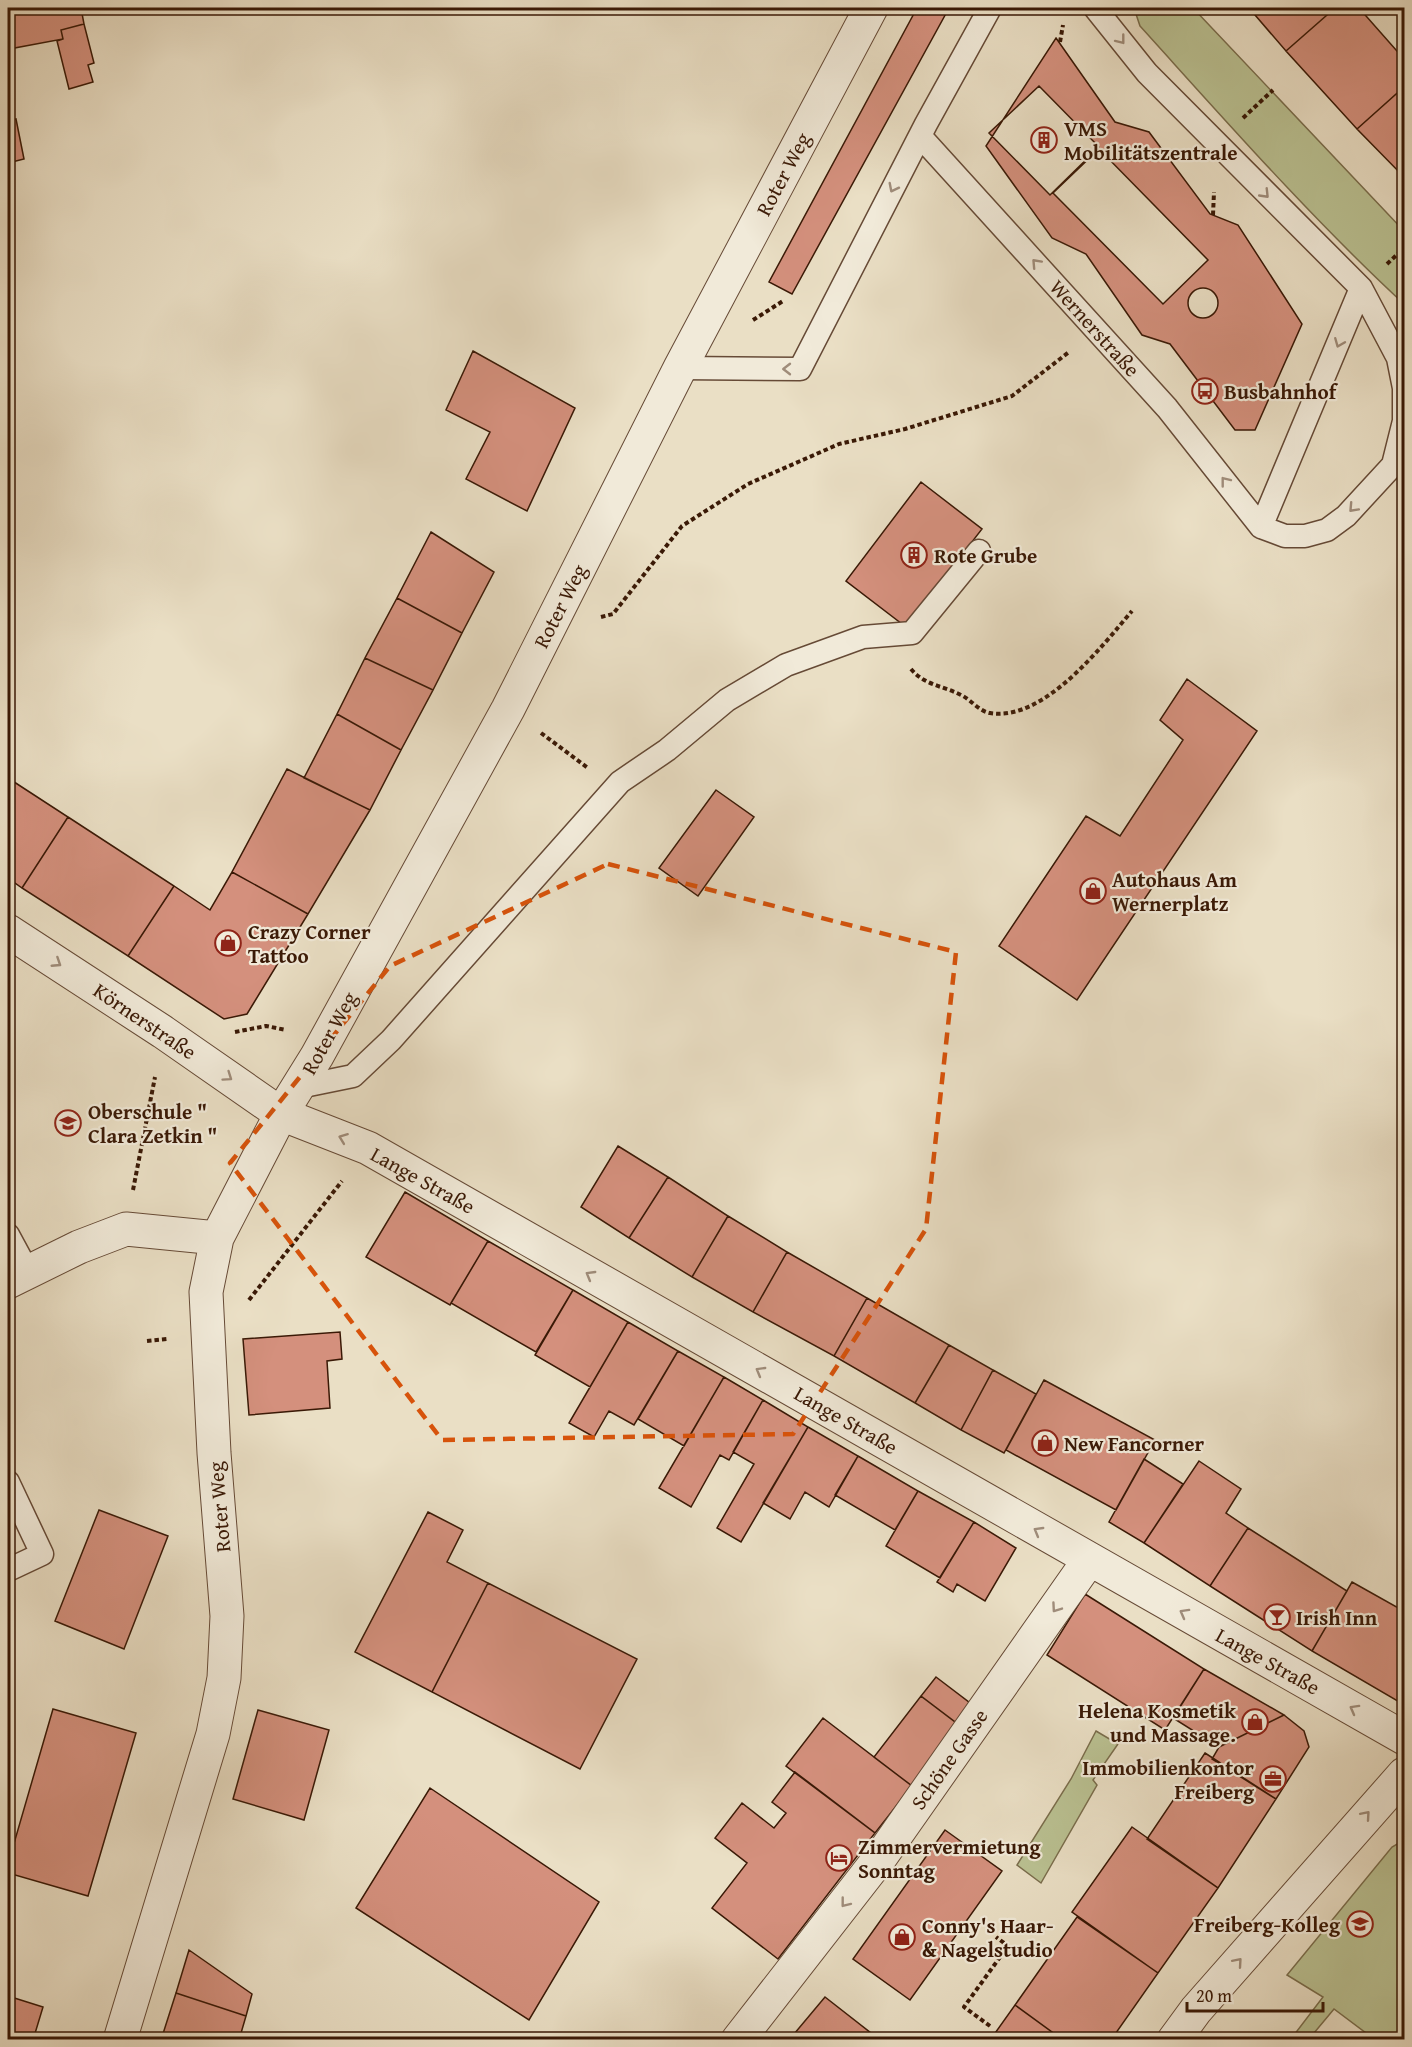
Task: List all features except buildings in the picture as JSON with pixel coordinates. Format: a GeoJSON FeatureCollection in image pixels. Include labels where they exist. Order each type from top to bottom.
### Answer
{"type":"FeatureCollection","features":[{"type":"Feature","properties":{"kind":"street","name":"Roter Weg"},"geometry":{"type":"LineString","coordinates":[[120,2040],[213,1734],[224,1678],[227,1616],[206,1292],[217,1238],[281,1114],[508,709],[680,368],[871,8]]}},
{"type":"Feature","properties":{"kind":"street","name":"Körnerstraße"},"geometry":{"type":"LineString","coordinates":[[8,931],[163,1032],[281,1114]]}},
{"type":"Feature","properties":{"kind":"street","name":"Lange Straße"},"geometry":{"type":"LineString","coordinates":[[281,1114],[368,1148],[1404,1738]]}},
{"type":"Feature","properties":{"kind":"street"},"geometry":{"type":"LineString","coordinates":[[18,1277],[80,1247],[126,1229],[217,1238]]}},
{"type":"Feature","properties":{"kind":"street","name":"Schöne Gasse"},"geometry":{"type":"LineString","coordinates":[[738,2040],[882,1855],[1089,1560]]}},
{"type":"Feature","properties":{"kind":"street"},"geometry":{"type":"LineString","coordinates":[[1174,2040],[1196,2010],[1404,1774]]}},
{"type":"Feature","properties":{"kind":"lane"},"geometry":{"type":"LineString","coordinates":[[680,368],[800,369],[920,136],[990,8]]}},
{"type":"Feature","properties":{"kind":"lane"},"geometry":{"type":"LineString","coordinates":[[1095,8],[1147,73],[1361,288],[1398,358],[1404,388],[1404,421],[1393,465],[1346,516],[1327,530],[1305,536],[1285,536],[1261,527],[1361,288]]}},
{"type":"Feature","properties":{"kind":"lane","name":"Wernerstraße"},"geometry":{"type":"LineString","coordinates":[[920,136],[1167,408],[1261,527]]}},
{"type":"Feature","properties":{"kind":"lane"},"geometry":{"type":"LineString","coordinates":[[298,1087],[353,1076],[431,996],[615,788],[668,750],[727,699],[786,665],[862,637],[912,633],[979,550]]}},
{"type":"Feature","properties":{"kind":"lane"},"geometry":{"type":"LineString","coordinates":[[8,1234],[18,1277]]}},
{"type":"Feature","properties":{"kind":"lane"},"geometry":{"type":"LineString","coordinates":[[8,1482],[42,1554],[8,1570]]}},
{"type":"Feature","properties":{"kind":"path"},"geometry":{"type":"LineString","coordinates":[[1217,142],[1273,90]]}},
{"type":"Feature","properties":{"kind":"path"},"geometry":{"type":"LineString","coordinates":[[548,630],[613,614],[682,526],[748,484],[839,444],[905,429],[1012,396],[1097,330]]}},
{"type":"Feature","properties":{"kind":"path"},"geometry":{"type":"LineString","coordinates":[[884,635],[916,675],[935,687],[963,696],[990,713],[1014,711],[1027,706],[1076,675],[1132,611]]}},
{"type":"Feature","properties":{"kind":"path"},"geometry":{"type":"LineString","coordinates":[[541,733],[615,788]]}},
{"type":"Feature","properties":{"kind":"path"},"geometry":{"type":"LineString","coordinates":[[208,1334],[244,1306],[368,1148]]}},
{"type":"Feature","properties":{"kind":"path"},"geometry":{"type":"LineString","coordinates":[[990,2026],[964,2007],[1008,1947],[996,1937]]}},
{"type":"Feature","properties":{"kind":"highlighted area"},"geometry":{"type":"Polygon","coordinates":[[[608,864],[956,952],[926,1229],[793,1434],[442,1440],[230,1163],[390,966],[608,864]]]}},
{"type":"Feature","properties":{"kind":"green space"},"geometry":{"type":"Polygon","coordinates":[[[1134,8],[1193,8],[1404,231],[1404,304],[1336,238],[1237,133],[1140,26],[1134,8]]]}},
{"type":"Feature","properties":{"kind":"green space"},"geometry":{"type":"Polygon","coordinates":[[[1096,1731],[1118,1744],[1093,1780],[1097,1785],[1041,1883],[1017,1865],[1071,1779],[1096,1731]]]}},
{"type":"Feature","properties":{"kind":"green space","name":"Freiberg-Kolleg"},"geometry":{"type":"Polygon","coordinates":[[[1404,1840],[1404,2039],[1374,2039],[1334,2009],[1309,2039],[1299,2039],[1294,2035],[1323,1997],[1287,1975],[1392,1847],[1404,1840]]]}},
{"type":"Feature","properties":{"kind":"place","name":"VMS Mobilitätszentrale"},"geometry":{"type":"Point","coordinates":[1044,140]}},
{"type":"Feature","properties":{"kind":"place","name":"Busbahnhof"},"geometry":{"type":"Point","coordinates":[1205,391]}},
{"type":"Feature","properties":{"kind":"place","name":"Rote Grube"},"geometry":{"type":"Point","coordinates":[914,555]}},
{"type":"Feature","properties":{"kind":"place","name":"Autohaus Am Wernerplatz"},"geometry":{"type":"Point","coordinates":[1093,891]}},
{"type":"Feature","properties":{"kind":"place","name":"Crazy Corner Tattoo"},"geometry":{"type":"Point","coordinates":[228,943]}},
{"type":"Feature","properties":{"kind":"place","name":"Oberschule \" Clara Zetkin \""},"geometry":{"type":"Point","coordinates":[68,1123]}},
{"type":"Feature","properties":{"kind":"place","name":"New Fancorner"},"geometry":{"type":"Point","coordinates":[1045,1443]}},
{"type":"Feature","properties":{"kind":"place","name":"Irish Inn"},"geometry":{"type":"Point","coordinates":[1277,1617]}},
{"type":"Feature","properties":{"kind":"place","name":"Helena Kosmetik und Massage."},"geometry":{"type":"Point","coordinates":[1255,1722]}},
{"type":"Feature","properties":{"kind":"place","name":"Immobilienkontor Freiberg"},"geometry":{"type":"Point","coordinates":[1273,1779]}},
{"type":"Feature","properties":{"kind":"place","name":"Zimmervermietung Sonntag"},"geometry":{"type":"Point","coordinates":[839,1858]}},
{"type":"Feature","properties":{"kind":"place","name":"Freiberg-Kolleg"},"geometry":{"type":"Point","coordinates":[1360,1924]}},
{"type":"Feature","properties":{"kind":"place","name":"Conny's Haar- & Nagelstudio"},"geometry":{"type":"Point","coordinates":[902,1937]}}]}
